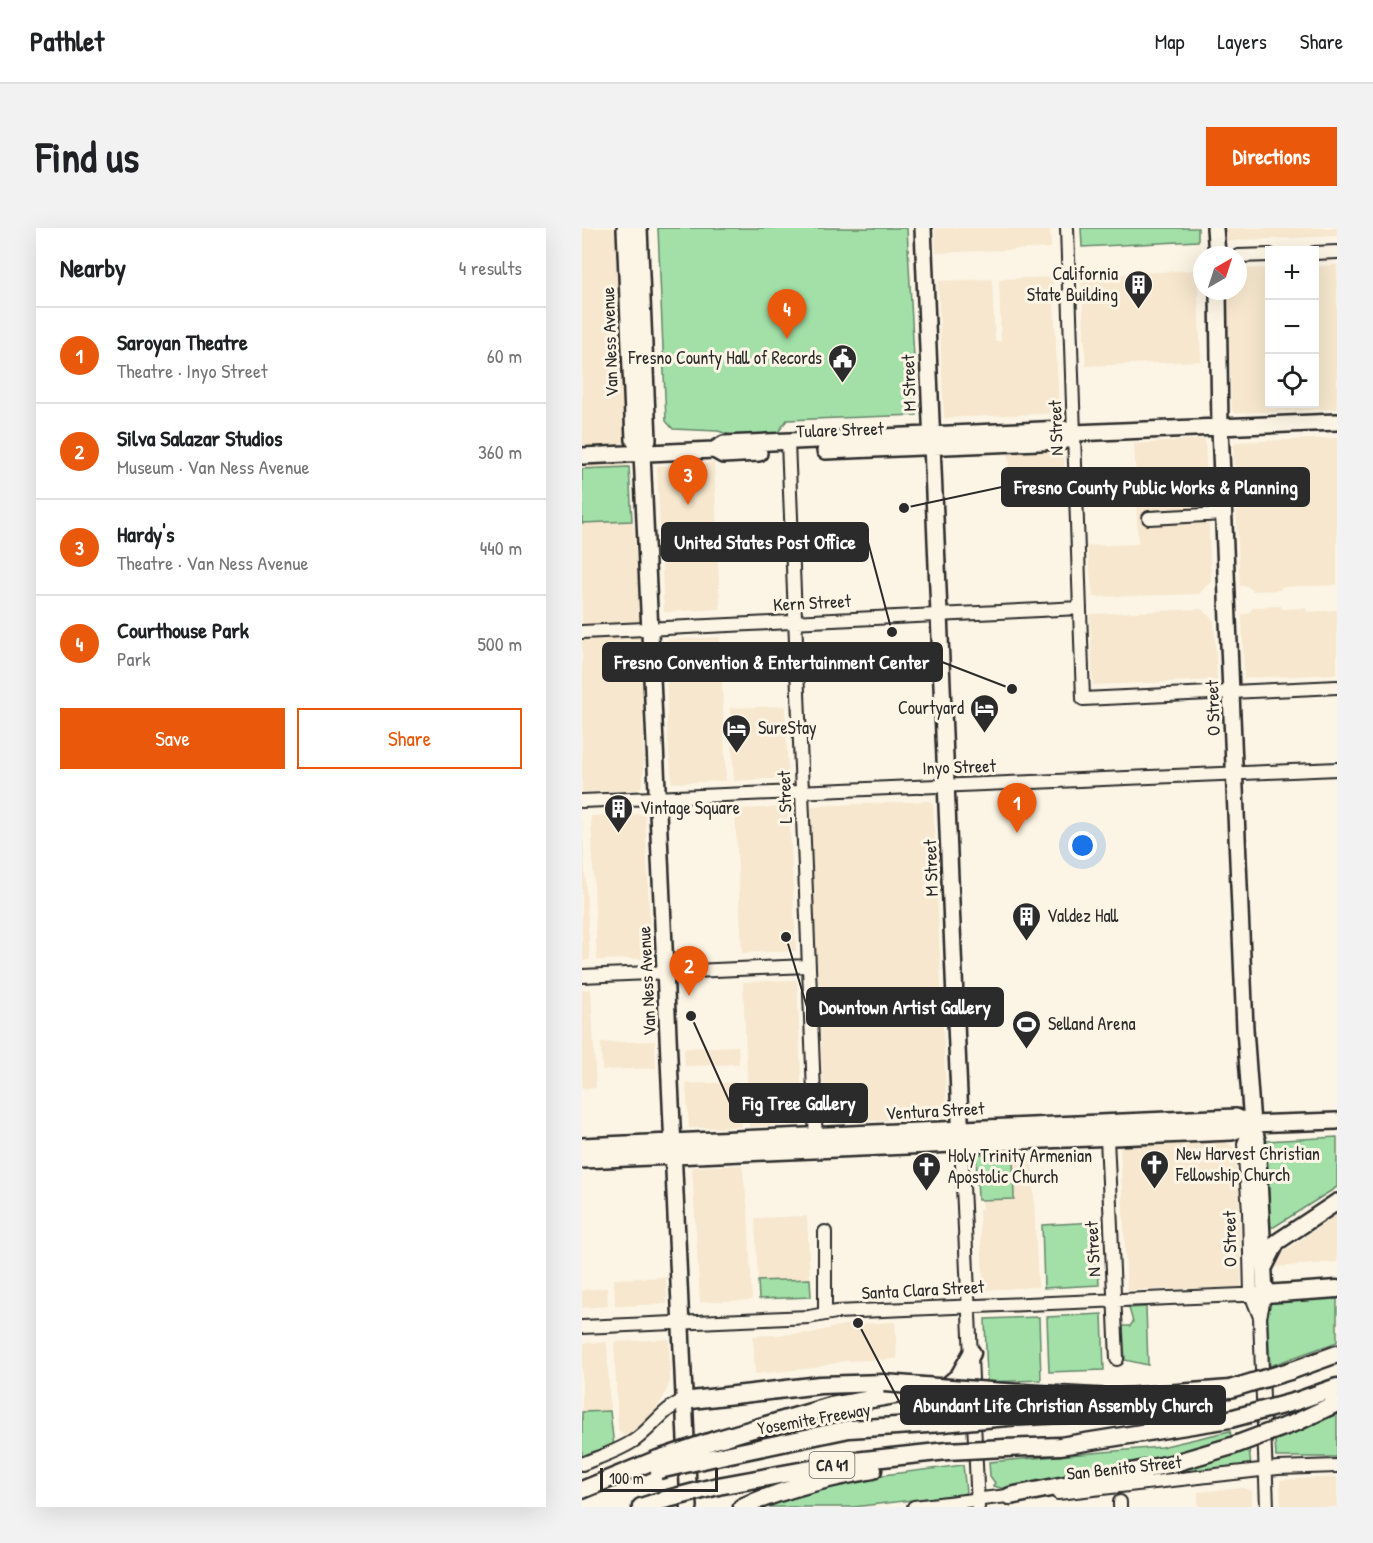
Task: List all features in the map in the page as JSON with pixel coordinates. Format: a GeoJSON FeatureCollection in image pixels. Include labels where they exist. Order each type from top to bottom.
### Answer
{"type":"FeatureCollection","features":[{"type":"Feature","properties":{"kind":"highway"},"geometry":{"type":"LineString","coordinates":[[1258,1294],[1337,1289]]}},
{"type":"Feature","properties":{"kind":"highway"},"geometry":{"type":"LineString","coordinates":[[582,1490],[658,1464],[715,1448],[831,1406],[947,1386],[959,1376],[972,1353]]}},
{"type":"Feature","properties":{"kind":"highway","name":"Yosemite Freeway"},"geometry":{"type":"LineString","coordinates":[[715,1448],[849,1429],[1006,1417],[1115,1412],[1159,1406],[1230,1389],[1337,1354]]}},
{"type":"Feature","properties":{"kind":"highway"},"geometry":{"type":"LineString","coordinates":[[683,1401],[831,1384],[884,1383],[1113,1398],[1230,1389]]}},
{"type":"Feature","properties":{"kind":"highway","name":"CA 41"},"geometry":{"type":"LineString","coordinates":[[641,1507],[718,1486],[855,1461],[947,1452],[1071,1445],[1230,1419],[1297,1401],[1337,1387]]}},
{"type":"Feature","properties":{"kind":"highway"},"geometry":{"type":"LineString","coordinates":[[1011,1496],[1171,1464],[1232,1446],[1297,1422],[1337,1403]]}},
{"type":"Feature","properties":{"kind":"highway"},"geometry":{"type":"LineString","coordinates":[[746,1505],[782,1490],[824,1478],[897,1465],[947,1452]]}},
{"type":"Feature","properties":{"kind":"main road","name":"Van Ness Avenue"},"geometry":{"type":"LineString","coordinates":[[625,228],[634,440],[642,453]]}},
{"type":"Feature","properties":{"kind":"main road","name":"Van Ness Avenue"},"geometry":{"type":"LineString","coordinates":[[639,228],[648,440],[642,453],[689,1507]]}},
{"type":"Feature","properties":{"kind":"main road","name":"M Street"},"geometry":{"type":"LineString","coordinates":[[922,228],[961,1136]]}},
{"type":"Feature","properties":{"kind":"main road"},"geometry":{"type":"LineString","coordinates":[[1215,228],[1216,246]]}},
{"type":"Feature","properties":{"kind":"main road","name":"O Street"},"geometry":{"type":"LineString","coordinates":[[1218,300],[1220,428],[1235,776],[1252,1124],[1257,1140],[1264,1268],[1258,1294]]}},
{"type":"Feature","properties":{"kind":"main road"},"geometry":{"type":"LineString","coordinates":[[629,340],[638,349],[638,365],[647,394]]}},
{"type":"Feature","properties":{"kind":"main road","name":"Tulare Street"},"geometry":{"type":"LineString","coordinates":[[582,456],[714,450],[724,444],[788,447],[931,441],[1064,441],[1074,433],[1337,422]]}},
{"type":"Feature","properties":{"kind":"main road","name":"Ventura Street"},"geometry":{"type":"LineString","coordinates":[[582,1146],[674,1148],[816,1144],[1236,1117],[1252,1124]]}},
{"type":"Feature","properties":{"kind":"main road","name":"Ventura Street"},"geometry":{"type":"LineString","coordinates":[[961,1136],[1107,1138],[1235,1132],[1252,1124],[1337,1120]]}},
{"type":"Feature","properties":{"kind":"main road","name":"Ventura Street"},"geometry":{"type":"LineString","coordinates":[[582,1160],[674,1148]]}},
{"type":"Feature","properties":{"kind":"main road"},"geometry":{"type":"LineString","coordinates":[[1262,1235],[1275,1240],[1283,1237],[1337,1202]]}},
{"type":"Feature","properties":{"kind":"main road"},"geometry":{"type":"LineString","coordinates":[[1264,1268],[1271,1251],[1283,1237]]}},
{"type":"Feature","properties":{"kind":"street","name":"N Street"},"geometry":{"type":"LineString","coordinates":[[1067,228],[1083,699],[1232,692]]}},
{"type":"Feature","properties":{"kind":"street"},"geometry":{"type":"LineString","coordinates":[[1319,253],[1337,252]]}},
{"type":"Feature","properties":{"kind":"street"},"geometry":{"type":"LineString","coordinates":[[1247,256],[1265,255]]}},
{"type":"Feature","properties":{"kind":"street","name":"L Street"},"geometry":{"type":"LineString","coordinates":[[788,447],[803,792],[807,966],[816,1144]]}},
{"type":"Feature","properties":{"kind":"street"},"geometry":{"type":"LineString","coordinates":[[1149,518],[1224,514]]}},
{"type":"Feature","properties":{"kind":"street","name":"Kern Street"},"geometry":{"type":"LineString","coordinates":[[582,632],[1080,608]]}},
{"type":"Feature","properties":{"kind":"street"},"geometry":{"type":"LineString","coordinates":[[1232,692],[1337,687]]}},
{"type":"Feature","properties":{"kind":"street","name":"Inyo Street"},"geometry":{"type":"LineString","coordinates":[[582,801],[1235,776],[1337,769]]}},
{"type":"Feature","properties":{"kind":"street"},"geometry":{"type":"LineString","coordinates":[[582,976],[807,966]]}},
{"type":"Feature","properties":{"kind":"street","name":"O Street"},"geometry":{"type":"LineString","coordinates":[[1252,1124],[1244,1144],[1260,1317],[1267,1507]]}},
{"type":"Feature","properties":{"kind":"street","name":"M Street"},"geometry":{"type":"LineString","coordinates":[[961,1136],[978,1504]]}},
{"type":"Feature","properties":{"kind":"street","name":"N Street"},"geometry":{"type":"LineString","coordinates":[[1107,1138],[1117,1359]]}},
{"type":"Feature","properties":{"kind":"street"},"geometry":{"type":"LineString","coordinates":[[825,1232],[825,1314]]}},
{"type":"Feature","properties":{"kind":"street","name":"Santa Clara Street"},"geometry":{"type":"LineString","coordinates":[[582,1327],[789,1318],[970,1305],[1258,1294]]}},
{"type":"Feature","properties":{"kind":"street"},"geometry":{"type":"LineString","coordinates":[[1223,1296],[1244,1303],[1260,1317]]}},
{"type":"Feature","properties":{"kind":"street"},"geometry":{"type":"LineString","coordinates":[[582,1464],[636,1440],[672,1405],[683,1401]]}},
{"type":"Feature","properties":{"kind":"street","name":"San Benito Street"},"geometry":{"type":"LineString","coordinates":[[914,1507],[978,1504],[1011,1496],[1080,1492],[1265,1471],[1337,1466]]}},
{"type":"Feature","properties":{"kind":"street"},"geometry":{"type":"LineString","coordinates":[[990,1507],[998,1500],[1011,1496]]}},
{"type":"Feature","properties":{"kind":"shaded area"},"geometry":{"type":"Polygon","coordinates":[[[582,228],[619,228],[626,438],[642,629],[644,760],[641,787],[635,790],[582,792],[582,228]]]}},
{"type":"Feature","properties":{"kind":"shaded area"},"geometry":{"type":"Polygon","coordinates":[[[935,228],[1050,228],[1051,248],[936,253],[935,228]]]}},
{"type":"Feature","properties":{"kind":"shaded area"},"geometry":{"type":"Polygon","coordinates":[[[1223,228],[1337,228],[1337,236],[1224,241],[1223,228]]]}},
{"type":"Feature","properties":{"kind":"shaded area"},"geometry":{"type":"Polygon","coordinates":[[[1337,265],[1337,409],[1235,413],[1232,410],[1226,300],[1247,300],[1247,269],[1265,268],[1265,408],[1319,408],[1319,266],[1337,265]]]}},
{"type":"Feature","properties":{"kind":"shaded area"},"geometry":{"type":"Polygon","coordinates":[[[1193,270],[1193,300],[1198,300],[1201,361],[1086,366],[1081,276],[1193,270]]]}},
{"type":"Feature","properties":{"kind":"shaded area"},"geometry":{"type":"Polygon","coordinates":[[[1053,277],[1059,413],[944,418],[938,281],[992,279],[995,341],[1001,341],[999,279],[1053,277]]]}},
{"type":"Feature","properties":{"kind":"shaded area"},"geometry":{"type":"Polygon","coordinates":[[[1337,438],[1337,585],[1281,587],[1280,590],[1253,591],[1247,586],[1240,586],[1233,446],[1237,442],[1337,438]]]}},
{"type":"Feature","properties":{"kind":"shaded area"},"geometry":{"type":"Polygon","coordinates":[[[1205,439],[1211,581],[1199,594],[1093,597],[1087,546],[1138,544],[1136,495],[1142,492],[1140,482],[1136,482],[1134,444],[1205,439]]]}},
{"type":"Feature","properties":{"kind":"shaded area"},"geometry":{"type":"Polygon","coordinates":[[[1064,448],[1066,503],[1011,506],[1008,452],[1064,448]]]}},
{"type":"Feature","properties":{"kind":"shaded area"},"geometry":{"type":"Polygon","coordinates":[[[714,463],[720,609],[664,612],[657,466],[714,463]]]}},
{"type":"Feature","properties":{"kind":"shaded area"},"geometry":{"type":"Polygon","coordinates":[[[1281,606],[1282,609],[1306,608],[1307,612],[1337,610],[1337,674],[1244,678],[1242,614],[1247,614],[1254,607],[1281,606]]]}},
{"type":"Feature","properties":{"kind":"shaded area"},"geometry":{"type":"Polygon","coordinates":[[[1202,609],[1214,621],[1217,680],[1093,685],[1090,614],[1202,609]]]}},
{"type":"Feature","properties":{"kind":"shaded area"},"geometry":{"type":"Polygon","coordinates":[[[720,637],[726,781],[672,783],[667,728],[666,640],[720,637]]]}},
{"type":"Feature","properties":{"kind":"shaded area"},"geometry":{"type":"Polygon","coordinates":[[[785,706],[788,778],[734,781],[730,708],[785,706]]]}},
{"type":"Feature","properties":{"kind":"shaded area"},"geometry":{"type":"Polygon","coordinates":[[[930,801],[933,804],[947,1114],[944,1118],[829,1123],[825,1119],[809,810],[814,806],[930,801]]]}},
{"type":"Feature","properties":{"kind":"shaded area"},"geometry":{"type":"Polygon","coordinates":[[[789,807],[796,951],[742,953],[735,809],[789,807]]]}},
{"type":"Feature","properties":{"kind":"shaded area"},"geometry":{"type":"Polygon","coordinates":[[[645,814],[651,958],[597,960],[591,816],[645,814]]]}},
{"type":"Feature","properties":{"kind":"shaded area"},"geometry":{"type":"Polygon","coordinates":[[[582,816],[590,960],[582,961],[582,816]]]}},
{"type":"Feature","properties":{"kind":"shaded area"},"geometry":{"type":"Polygon","coordinates":[[[797,980],[803,1124],[749,1127],[743,982],[797,980]]]}},
{"type":"Feature","properties":{"kind":"shaded area"},"geometry":{"type":"Polygon","coordinates":[[[591,989],[596,1088],[582,1089],[582,990],[591,989]]]}},
{"type":"Feature","properties":{"kind":"shaded area"},"geometry":{"type":"Polygon","coordinates":[[[655,1041],[656,1068],[602,1070],[601,1043],[655,1041]]]}},
{"type":"Feature","properties":{"kind":"shaded area"},"geometry":{"type":"Polygon","coordinates":[[[738,1046],[739,1064],[685,1066],[684,1048],[738,1046]]]}},
{"type":"Feature","properties":{"kind":"shaded area"},"geometry":{"type":"Polygon","coordinates":[[[740,1082],[742,1127],[689,1128],[686,1084],[740,1082]]]}},
{"type":"Feature","properties":{"kind":"shaded area"},"geometry":{"type":"Polygon","coordinates":[[[1227,1142],[1234,1148],[1239,1194],[1241,1287],[1127,1290],[1120,1146],[1227,1142]]]}},
{"type":"Feature","properties":{"kind":"shaded area"},"geometry":{"type":"Polygon","coordinates":[[[1013,1156],[1032,1156],[1038,1287],[984,1290],[979,1210],[982,1209],[982,1201],[1014,1199],[1013,1156]]]}},
{"type":"Feature","properties":{"kind":"shaded area"},"geometry":{"type":"Polygon","coordinates":[[[742,1165],[748,1210],[752,1300],[700,1302],[692,1167],[742,1165]]]}},
{"type":"Feature","properties":{"kind":"shaded area"},"geometry":{"type":"Polygon","coordinates":[[[1337,1214],[1337,1262],[1276,1267],[1277,1257],[1337,1214]]]}},
{"type":"Feature","properties":{"kind":"shaded area"},"geometry":{"type":"Polygon","coordinates":[[[807,1216],[810,1279],[758,1281],[755,1218],[807,1216]]]}},
{"type":"Feature","properties":{"kind":"shaded area"},"geometry":{"type":"Polygon","coordinates":[[[666,1277],[667,1304],[615,1306],[614,1279],[666,1277]]]}},
{"type":"Feature","properties":{"kind":"shaded area"},"geometry":{"type":"Polygon","coordinates":[[[607,1288],[608,1306],[582,1308],[582,1290],[607,1288]]]}},
{"type":"Feature","properties":{"kind":"shaded area"},"geometry":{"type":"Polygon","coordinates":[[[895,1322],[897,1359],[844,1361],[814,1368],[755,1374],[753,1336],[812,1333],[843,1325],[895,1322]]]}},
{"type":"Feature","properties":{"kind":"shaded area"},"geometry":{"type":"Polygon","coordinates":[[[669,1339],[670,1381],[664,1397],[648,1421],[626,1439],[618,1429],[614,1342],[669,1339]]]}},
{"type":"Feature","properties":{"kind":"shaded area"},"geometry":{"type":"Polygon","coordinates":[[[607,1342],[610,1411],[582,1412],[582,1343],[607,1342]]]}},
{"type":"Feature","properties":{"kind":"shaded area"},"geometry":{"type":"Polygon","coordinates":[[[1337,1477],[1337,1507],[1281,1507],[1280,1480],[1337,1477]]]}},
{"type":"Feature","properties":{"kind":"shaded area"},"geometry":{"type":"Polygon","coordinates":[[[1242,1488],[1252,1491],[1252,1507],[1198,1507],[1198,1492],[1242,1488]]]}},
{"type":"Feature","properties":{"kind":"green space"},"geometry":{"type":"Polygon","coordinates":[[[658,228],[907,228],[917,415],[787,420],[776,435],[734,436],[718,431],[673,429],[666,421],[658,228]]]}},
{"type":"Feature","properties":{"kind":"green space"},"geometry":{"type":"Polygon","coordinates":[[[1081,228],[1198,228],[1198,241],[1082,247],[1081,228]]]}},
{"type":"Feature","properties":{"kind":"green space"},"geometry":{"type":"Polygon","coordinates":[[[629,467],[632,521],[582,523],[582,469],[629,467]]]}},
{"type":"Feature","properties":{"kind":"green space"},"geometry":{"type":"Polygon","coordinates":[[[1337,1137],[1337,1187],[1274,1227],[1269,1227],[1265,1141],[1337,1137]]]}},
{"type":"Feature","properties":{"kind":"green space"},"geometry":{"type":"Polygon","coordinates":[[[1013,1153],[1014,1199],[978,1200],[976,1154],[1013,1153]]]}},
{"type":"Feature","properties":{"kind":"green space"},"geometry":{"type":"Polygon","coordinates":[[[1096,1222],[1099,1285],[1044,1288],[1042,1225],[1096,1222]]]}},
{"type":"Feature","properties":{"kind":"green space"},"geometry":{"type":"Polygon","coordinates":[[[810,1279],[811,1297],[759,1299],[758,1281],[810,1279]]]}},
{"type":"Feature","properties":{"kind":"green space"},"geometry":{"type":"Polygon","coordinates":[[[1337,1298],[1337,1342],[1270,1366],[1267,1303],[1337,1298]]]}},
{"type":"Feature","properties":{"kind":"green space"},"geometry":{"type":"Polygon","coordinates":[[[1146,1307],[1148,1365],[1125,1360],[1123,1326],[1130,1326],[1133,1322],[1129,1308],[1146,1307]]]}},
{"type":"Feature","properties":{"kind":"green space"},"geometry":{"type":"Polygon","coordinates":[[[1102,1314],[1104,1370],[1049,1372],[1047,1317],[1102,1314]]]}},
{"type":"Feature","properties":{"kind":"green space"},"geometry":{"type":"Polygon","coordinates":[[[1039,1317],[1041,1380],[987,1382],[985,1319],[1039,1317]]]}},
{"type":"Feature","properties":{"kind":"green space"},"geometry":{"type":"Polygon","coordinates":[[[610,1411],[614,1447],[582,1459],[582,1412],[610,1411]]]}},
{"type":"Feature","properties":{"kind":"green space"},"geometry":{"type":"Polygon","coordinates":[[[1337,1414],[1337,1457],[1276,1457],[1275,1440],[1337,1414]]]}},
{"type":"Feature","properties":{"kind":"green space"},"geometry":{"type":"Polygon","coordinates":[[[1230,1431],[1232,1439],[1142,1464],[1005,1489],[993,1486],[995,1483],[990,1476],[989,1462],[1161,1447],[1230,1431]]]}},
{"type":"Feature","properties":{"kind":"green space"},"geometry":{"type":"Polygon","coordinates":[[[1249,1449],[1251,1467],[1112,1480],[1213,1459],[1249,1449]]]}},
{"type":"Feature","properties":{"kind":"green space"},"geometry":{"type":"Polygon","coordinates":[[[963,1465],[966,1492],[963,1494],[853,1507],[759,1507],[823,1486],[875,1476],[963,1465]]]}},
{"type":"Feature","properties":{"kind":"place","name":"California State Building"},"geometry":{"type":"Point","coordinates":[1139,310]}},
{"type":"Feature","properties":{"kind":"place","name":"Courthouse Park"},"geometry":{"type":"Point","coordinates":[787,339]}},
{"type":"Feature","properties":{"kind":"place","name":"Fresno County Hall of Records"},"geometry":{"type":"Point","coordinates":[843,384]}},
{"type":"Feature","properties":{"kind":"place","name":"Hardy's"},"geometry":{"type":"Point","coordinates":[688,505]}},
{"type":"Feature","properties":{"kind":"place","name":"Fresno County Public Works & Planning"},"geometry":{"type":"Point","coordinates":[904,508]}},
{"type":"Feature","properties":{"kind":"place","name":"United States Post Office"},"geometry":{"type":"Point","coordinates":[892,632]}},
{"type":"Feature","properties":{"kind":"place","name":"Fresno Convention & Entertainment Center"},"geometry":{"type":"Point","coordinates":[1012,689]}},
{"type":"Feature","properties":{"kind":"place","name":"Courtyard"},"geometry":{"type":"Point","coordinates":[985,734]}},
{"type":"Feature","properties":{"kind":"place","name":"SureStay"},"geometry":{"type":"Point","coordinates":[737,754]}},
{"type":"Feature","properties":{"kind":"place","name":"Saroyan Theatre"},"geometry":{"type":"Point","coordinates":[1017,833]}},
{"type":"Feature","properties":{"kind":"place","name":"Vintage Square"},"geometry":{"type":"Point","coordinates":[619,834]}},
{"type":"Feature","properties":{"kind":"place","name":"Downtown Artist Gallery"},"geometry":{"type":"Point","coordinates":[786,937]}},
{"type":"Feature","properties":{"kind":"place","name":"Valdez Hall"},"geometry":{"type":"Point","coordinates":[1026,942]}},
{"type":"Feature","properties":{"kind":"place","name":"Silva Salazar Studios"},"geometry":{"type":"Point","coordinates":[689,996]}},
{"type":"Feature","properties":{"kind":"place","name":"Fig Tree Gallery"},"geometry":{"type":"Point","coordinates":[691,1016]}},
{"type":"Feature","properties":{"kind":"place","name":"Selland Arena"},"geometry":{"type":"Point","coordinates":[1027,1050]}},
{"type":"Feature","properties":{"kind":"place","name":"New Harvest Christian Fellowship Church"},"geometry":{"type":"Point","coordinates":[1155,1190]}},
{"type":"Feature","properties":{"kind":"place","name":"Holy Trinity Armenian Apostolic Church"},"geometry":{"type":"Point","coordinates":[927,1192]}},
{"type":"Feature","properties":{"kind":"place","name":"Abundant Life Christian Assembly Church"},"geometry":{"type":"Point","coordinates":[858,1323]}}]}
